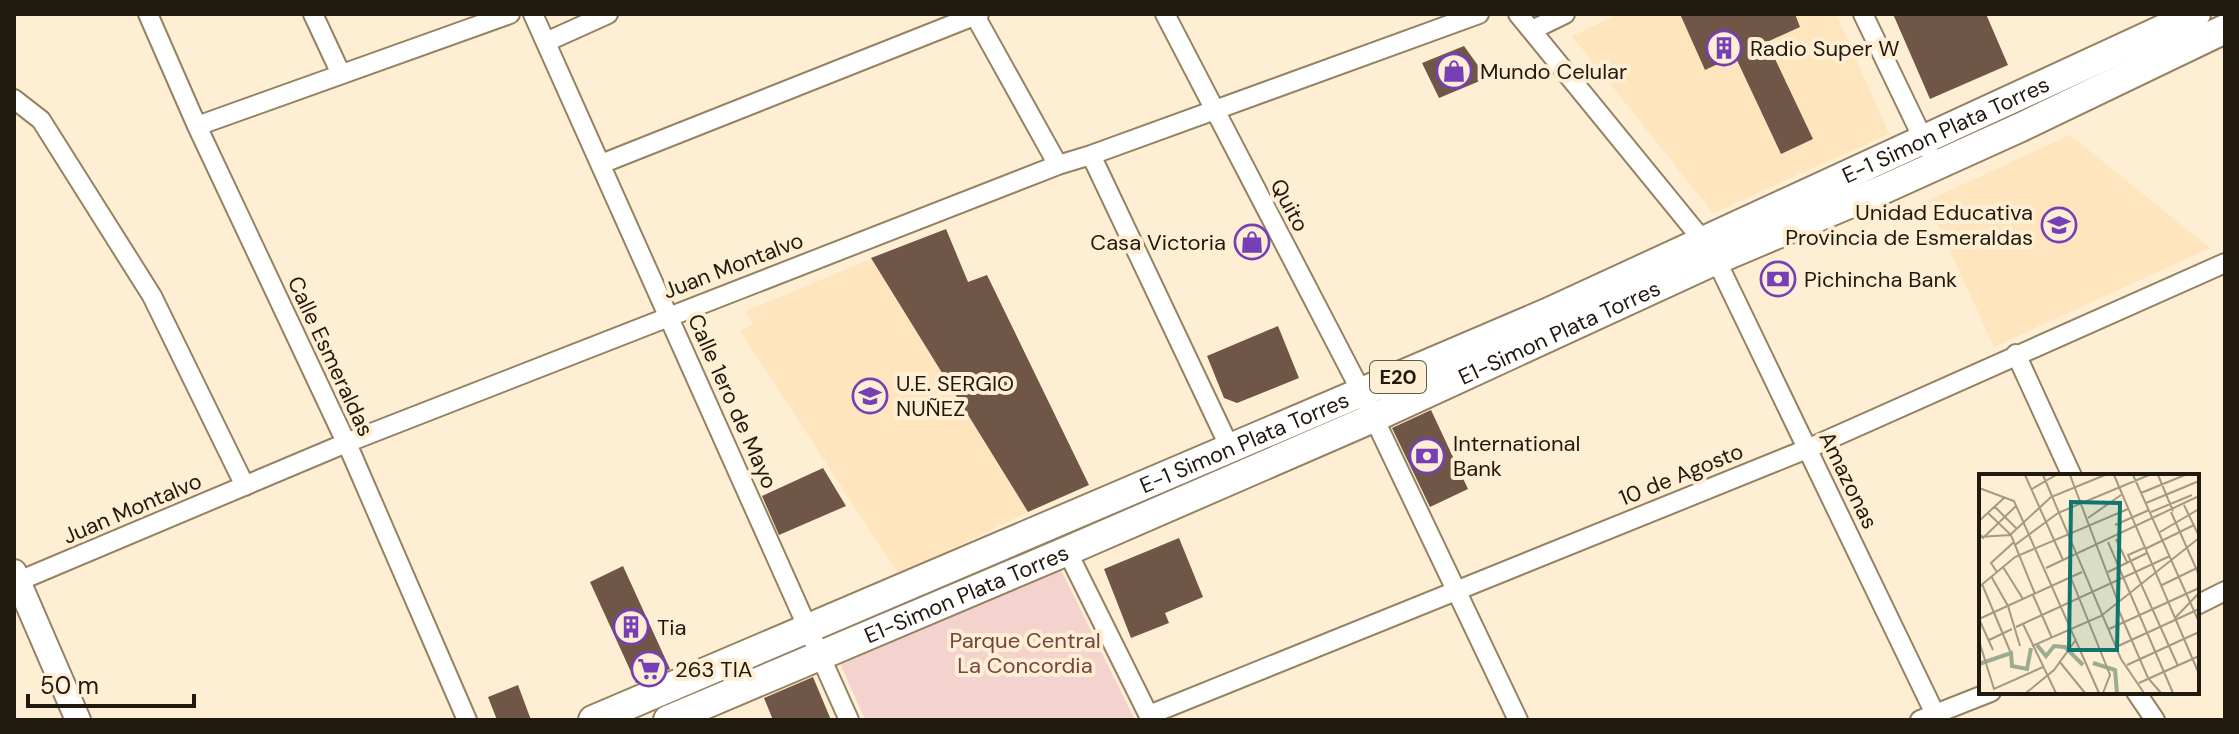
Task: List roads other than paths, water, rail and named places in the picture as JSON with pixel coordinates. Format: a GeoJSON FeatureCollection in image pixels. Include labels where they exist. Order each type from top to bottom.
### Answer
{"type":"FeatureCollection","features":[{"type":"Feature","properties":{"kind":"highway","name":"E-1 Simon Plata Torres"},"geometry":{"type":"LineString","coordinates":[[1711,250],[1923,138],[2186,16]]}},
{"type":"Feature","properties":{"kind":"highway","name":"E1-Simon Plata Torres"},"geometry":{"type":"LineString","coordinates":[[668,720],[1067,551],[1367,405],[1711,250],[1936,166],[2225,29]]}},
{"type":"Feature","properties":{"kind":"highway","name":"E-1 Simon Plata Torres"},"geometry":{"type":"LineString","coordinates":[[593,720],[1230,448],[1367,405]]}},
{"type":"Feature","properties":{"kind":"main road"},"geometry":{"type":"LineString","coordinates":[[15,579],[78,720]]}},
{"type":"Feature","properties":{"kind":"street","name":"Calle Esmeraldas"},"geometry":{"type":"LineString","coordinates":[[148,14],[197,126],[346,443],[467,720]]}},
{"type":"Feature","properties":{"kind":"street"},"geometry":{"type":"LineString","coordinates":[[313,14],[341,74]]}},
{"type":"Feature","properties":{"kind":"street"},"geometry":{"type":"LineString","coordinates":[[197,126],[510,14]]}},
{"type":"Feature","properties":{"kind":"street","name":"Calle 1ero de Mayo"},"geometry":{"type":"LineString","coordinates":[[533,14],[849,720]]}},
{"type":"Feature","properties":{"kind":"street"},"geometry":{"type":"LineString","coordinates":[[546,42],[608,14]]}},
{"type":"Feature","properties":{"kind":"street"},"geometry":{"type":"LineString","coordinates":[[601,164],[976,14],[1058,165]]}},
{"type":"Feature","properties":{"kind":"street","name":"Quito"},"geometry":{"type":"LineString","coordinates":[[1165,14],[1367,405],[1518,720]]}},
{"type":"Feature","properties":{"kind":"street","name":"Juan Montalvo"},"geometry":{"type":"LineString","coordinates":[[15,579],[346,443],[1058,165],[1479,14]]}},
{"type":"Feature","properties":{"kind":"street","name":"Amazonas"},"geometry":{"type":"LineString","coordinates":[[1518,14],[1711,250],[1931,718]]}},
{"type":"Feature","properties":{"kind":"street"},"geometry":{"type":"LineString","coordinates":[[1532,30],[1565,14]]}},
{"type":"Feature","properties":{"kind":"street"},"geometry":{"type":"LineString","coordinates":[[1863,14],[1936,166]]}},
{"type":"Feature","properties":{"kind":"street"},"geometry":{"type":"LineString","coordinates":[[14,99],[41,120],[152,296],[245,486]]}},
{"type":"Feature","properties":{"kind":"street"},"geometry":{"type":"LineString","coordinates":[[1091,155],[1230,448]]}},
{"type":"Feature","properties":{"kind":"street","name":"10 de Agosto"},"geometry":{"type":"LineString","coordinates":[[1150,718],[1456,590],[1807,449],[2225,263]]}},
{"type":"Feature","properties":{"kind":"street"},"geometry":{"type":"LineString","coordinates":[[2016,354],[2071,474]]}},
{"type":"Feature","properties":{"kind":"street"},"geometry":{"type":"LineString","coordinates":[[1067,551],[1150,718]]}},
{"type":"Feature","properties":{"kind":"street"},"geometry":{"type":"LineString","coordinates":[[2199,604],[2225,591]]}},
{"type":"Feature","properties":{"kind":"street"},"geometry":{"type":"LineString","coordinates":[[1931,718],[1986,694]]}},
{"type":"Feature","properties":{"kind":"street"},"geometry":{"type":"LineString","coordinates":[[2137,694],[2155,720]]}},
{"type":"Feature","properties":{"kind":"place","name":"Radio Super W"},"geometry":{"type":"Point","coordinates":[1724,48]}},
{"type":"Feature","properties":{"kind":"place","name":"Mundo Celular"},"geometry":{"type":"Point","coordinates":[1454,71]}},
{"type":"Feature","properties":{"kind":"place","name":"Unidad Educativa Provincia de Esmeraldas"},"geometry":{"type":"Point","coordinates":[2059,225]}},
{"type":"Feature","properties":{"kind":"place","name":"Casa Victoria"},"geometry":{"type":"Point","coordinates":[1252,242]}},
{"type":"Feature","properties":{"kind":"place","name":"Pichincha Bank"},"geometry":{"type":"Point","coordinates":[1778,279]}},
{"type":"Feature","properties":{"kind":"place","name":"U.E. SERGIO NUÑEZ"},"geometry":{"type":"Point","coordinates":[870,396]}},
{"type":"Feature","properties":{"kind":"place","name":"International Bank"},"geometry":{"type":"Point","coordinates":[1427,456]}},
{"type":"Feature","properties":{"kind":"place","name":"Tia"},"geometry":{"type":"Point","coordinates":[631,627]}},
{"type":"Feature","properties":{"kind":"place","name":"263 TIA"},"geometry":{"type":"Point","coordinates":[649,669]}},
{"type":"Feature","properties":{"kind":"park label","name":"Parque Central La Concordia"},"geometry":{"type":"Point","coordinates":[1025,652]}}]}
